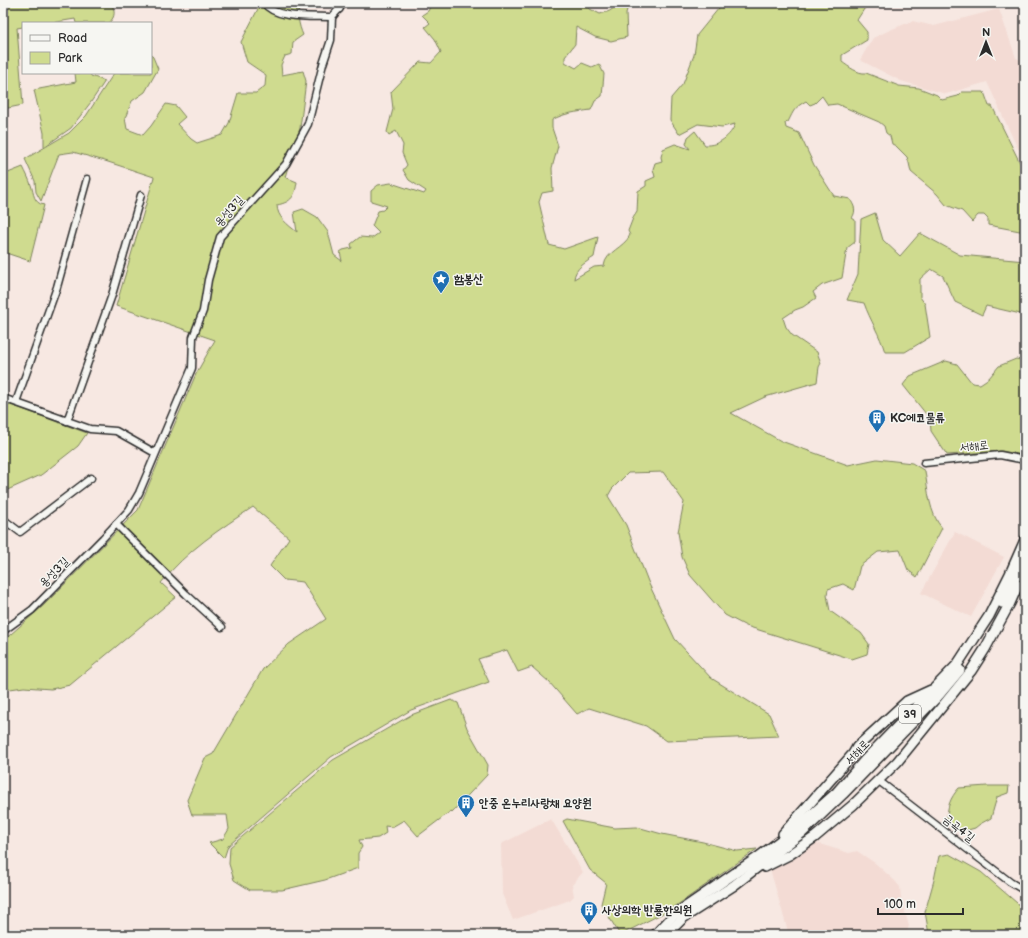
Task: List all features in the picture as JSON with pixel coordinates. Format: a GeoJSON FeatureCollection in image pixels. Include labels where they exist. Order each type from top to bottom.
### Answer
{"type":"FeatureCollection","features":[{"type":"Feature","properties":{"kind":"main road","name":"서해로"},"geometry":{"type":"LineString","coordinates":[[655,935],[674,915],[793,831],[836,792],[957,665],[989,616],[1025,540]]}},
{"type":"Feature","properties":{"kind":"main road","name":"서해로"},"geometry":{"type":"LineString","coordinates":[[666,935],[683,918],[733,886],[802,833],[843,794],[939,695],[962,668],[990,624],[1024,562]]}},
{"type":"Feature","properties":{"kind":"main road"},"geometry":{"type":"LineString","coordinates":[[752,872],[789,855],[815,837],[853,806],[897,762],[947,701],[985,649],[1013,597],[1024,562]]}},
{"type":"Feature","properties":{"kind":"main road"},"geometry":{"type":"LineString","coordinates":[[773,846],[857,747],[907,701],[934,689]]}},
{"type":"Feature","properties":{"kind":"street"},"geometry":{"type":"LineString","coordinates":[[264,3],[275,12],[292,16],[332,17],[340,6]]}},
{"type":"Feature","properties":{"kind":"street","name":"용성3길"},"geometry":{"type":"LineString","coordinates":[[3,631],[32,610],[129,510],[139,493],[192,368],[193,337],[203,312],[208,280],[220,237],[286,164],[308,124],[323,64],[331,40],[332,17]]}},
{"type":"Feature","properties":{"kind":"street"},"geometry":{"type":"LineString","coordinates":[[16,402],[57,287],[87,179]]}},
{"type":"Feature","properties":{"kind":"street"},"geometry":{"type":"LineString","coordinates":[[67,421],[112,295],[140,195]]}},
{"type":"Feature","properties":{"kind":"street"},"geometry":{"type":"LineString","coordinates":[[3,398],[90,429],[116,431],[155,453]]}},
{"type":"Feature","properties":{"kind":"street","name":"서해로"},"geometry":{"type":"LineString","coordinates":[[924,463],[1000,455],[1025,460]]}},
{"type":"Feature","properties":{"kind":"street"},"geometry":{"type":"LineString","coordinates":[[3,519],[20,532],[91,478]]}},
{"type":"Feature","properties":{"kind":"street"},"geometry":{"type":"LineString","coordinates":[[116,524],[186,594],[222,626]]}},
{"type":"Feature","properties":{"kind":"street","name":"금곡4길"},"geometry":{"type":"LineString","coordinates":[[879,781],[1010,882],[1025,891]]}},
{"type":"Feature","properties":{"kind":"shaded area"},"geometry":{"type":"Polygon","coordinates":[[[999,9],[1016,58],[1025,61],[1025,150],[1018,149],[987,82],[946,94],[901,81],[860,60],[873,38],[912,21],[934,26],[999,9]]]}},
{"type":"Feature","properties":{"kind":"shaded area"},"geometry":{"type":"Polygon","coordinates":[[[955,532],[1004,557],[971,617],[921,593],[955,532]]]}},
{"type":"Feature","properties":{"kind":"shaded area"},"geometry":{"type":"Polygon","coordinates":[[[551,819],[583,872],[572,885],[574,896],[570,900],[513,920],[502,894],[501,844],[551,819]]]}},
{"type":"Feature","properties":{"kind":"shaded area"},"geometry":{"type":"Polygon","coordinates":[[[816,843],[849,853],[857,851],[875,863],[895,881],[900,887],[901,898],[909,926],[906,935],[789,935],[770,869],[816,843]]]}},
{"type":"Feature","properties":{"kind":"green space"},"geometry":{"type":"Polygon","coordinates":[[[3,3],[111,3],[114,13],[113,18],[110,22],[76,22],[75,19],[57,22],[22,22],[22,27],[17,28],[23,105],[3,109],[3,3]]]}},
{"type":"Feature","properties":{"kind":"green space"},"geometry":{"type":"Polygon","coordinates":[[[261,3],[302,3],[298,14],[303,35],[293,42],[292,54],[285,56],[281,65],[282,75],[303,71],[306,81],[300,128],[285,177],[297,182],[292,198],[282,204],[277,205],[277,209],[281,217],[297,232],[294,212],[303,209],[317,217],[328,232],[334,255],[342,261],[340,252],[352,248],[351,244],[360,237],[372,238],[379,233],[372,226],[378,211],[383,210],[387,206],[371,201],[371,191],[378,185],[391,183],[424,194],[426,191],[409,180],[403,170],[407,165],[402,153],[403,145],[396,131],[389,135],[387,132],[393,109],[391,92],[420,62],[431,63],[441,52],[435,39],[425,27],[430,23],[422,15],[428,11],[432,3],[587,3],[588,8],[600,14],[608,12],[615,6],[616,3],[629,3],[626,13],[627,37],[611,41],[595,37],[576,27],[575,44],[565,57],[565,62],[576,68],[582,63],[592,67],[599,64],[604,74],[602,96],[595,101],[591,110],[566,114],[552,120],[552,128],[558,146],[552,168],[553,191],[542,193],[539,202],[549,245],[564,249],[598,237],[594,257],[578,269],[574,279],[594,267],[604,266],[608,257],[624,243],[630,235],[628,231],[637,212],[638,191],[646,186],[646,181],[655,177],[653,169],[655,163],[662,161],[661,157],[663,149],[675,144],[690,149],[686,144],[688,137],[695,131],[705,145],[715,144],[727,136],[733,128],[735,124],[722,127],[698,124],[679,134],[670,120],[671,98],[683,84],[694,55],[697,35],[723,3],[868,3],[857,20],[867,32],[867,40],[842,55],[842,62],[857,71],[899,86],[919,88],[937,95],[942,100],[958,96],[962,92],[984,92],[989,106],[992,106],[1025,173],[1025,232],[988,225],[988,219],[984,215],[978,215],[972,222],[962,211],[946,205],[937,194],[911,172],[907,157],[892,144],[890,136],[886,133],[884,126],[879,122],[837,104],[828,105],[822,96],[815,103],[810,105],[806,101],[799,106],[793,112],[788,122],[785,123],[786,128],[799,133],[814,165],[834,196],[850,199],[853,204],[854,213],[852,218],[855,220],[855,242],[847,248],[842,278],[822,285],[813,292],[816,298],[783,318],[786,327],[792,335],[817,352],[821,363],[817,382],[765,397],[731,413],[781,441],[848,465],[877,459],[912,463],[925,471],[928,493],[934,515],[942,528],[917,577],[908,570],[900,550],[878,552],[860,566],[854,590],[843,584],[828,589],[827,595],[830,611],[861,633],[869,644],[867,654],[852,659],[746,626],[725,615],[690,575],[682,557],[678,532],[684,502],[663,472],[628,473],[612,489],[608,496],[626,525],[649,584],[675,639],[711,678],[769,714],[779,736],[667,741],[646,726],[589,708],[577,714],[549,682],[532,667],[518,672],[507,650],[478,659],[489,682],[411,710],[331,757],[228,846],[224,858],[209,843],[223,839],[229,829],[227,815],[192,815],[187,800],[205,758],[213,754],[263,669],[289,644],[326,619],[303,582],[284,580],[270,566],[289,538],[253,507],[204,541],[181,561],[161,583],[176,597],[70,685],[51,689],[24,687],[3,690],[3,641],[43,606],[138,510],[196,374],[215,340],[116,306],[154,177],[73,152],[59,154],[41,201],[36,192],[35,181],[25,159],[69,133],[86,116],[113,74],[152,74],[152,56],[158,69],[145,92],[132,101],[125,118],[127,129],[143,135],[166,104],[176,106],[185,117],[177,124],[191,139],[197,143],[222,135],[229,123],[238,93],[256,93],[265,86],[266,75],[247,62],[241,42],[261,3]]]}},
{"type":"Feature","properties":{"kind":"green space"},"geometry":{"type":"Polygon","coordinates":[[[75,74],[90,74],[91,76],[105,81],[71,128],[44,147],[44,133],[34,90],[76,82],[75,74]]]}},
{"type":"Feature","properties":{"kind":"green space"},"geometry":{"type":"Polygon","coordinates":[[[23,167],[34,197],[40,204],[44,205],[30,261],[3,252],[3,175],[23,167]]]}},
{"type":"Feature","properties":{"kind":"green space"},"geometry":{"type":"Polygon","coordinates":[[[875,213],[883,240],[900,256],[920,233],[960,255],[1025,261],[1025,315],[986,306],[982,315],[955,302],[943,276],[931,269],[920,279],[920,297],[925,304],[930,337],[905,352],[885,352],[864,303],[847,300],[858,274],[861,219],[875,213]]]}},
{"type":"Feature","properties":{"kind":"green space"},"geometry":{"type":"Polygon","coordinates":[[[1016,359],[1025,361],[1025,454],[1022,455],[1002,451],[947,455],[931,431],[930,419],[903,385],[910,376],[946,361],[957,364],[972,383],[980,384],[989,378],[999,366],[1016,359]]]}},
{"type":"Feature","properties":{"kind":"green space"},"geometry":{"type":"Polygon","coordinates":[[[3,403],[87,433],[78,446],[41,475],[3,492],[3,403]]]}},
{"type":"Feature","properties":{"kind":"green space"},"geometry":{"type":"Polygon","coordinates":[[[451,700],[458,703],[467,728],[488,765],[487,775],[452,812],[451,811],[418,836],[404,820],[392,827],[385,826],[386,833],[378,838],[359,840],[362,847],[358,853],[358,868],[325,880],[282,890],[250,890],[234,880],[229,864],[230,847],[333,760],[411,715],[451,700]]]}},
{"type":"Feature","properties":{"kind":"green space"},"geometry":{"type":"Polygon","coordinates":[[[1009,786],[1008,793],[997,797],[991,818],[975,828],[968,830],[955,829],[947,820],[953,795],[959,788],[1009,786]]]}},
{"type":"Feature","properties":{"kind":"green space"},"geometry":{"type":"Polygon","coordinates":[[[567,819],[615,828],[637,827],[737,851],[757,849],[673,908],[620,935],[601,904],[606,883],[590,870],[563,821],[567,819]]]}},
{"type":"Feature","properties":{"kind":"green space"},"geometry":{"type":"Polygon","coordinates":[[[949,854],[981,872],[1017,903],[1025,913],[1025,931],[1023,935],[927,935],[929,934],[925,912],[939,856],[949,854]]]}},
{"type":"Feature","properties":{"kind":"place","name":"함봉산"},"geometry":{"type":"Point","coordinates":[441,294]}},
{"type":"Feature","properties":{"kind":"place","name":"KC에코물류"},"geometry":{"type":"Point","coordinates":[877,433]}},
{"type":"Feature","properties":{"kind":"place","name":"안중 온누리사랑채 요양원"},"geometry":{"type":"Point","coordinates":[466,818]}},
{"type":"Feature","properties":{"kind":"place","name":"사상의학 반룡한의원"},"geometry":{"type":"Point","coordinates":[589,925]}}]}
